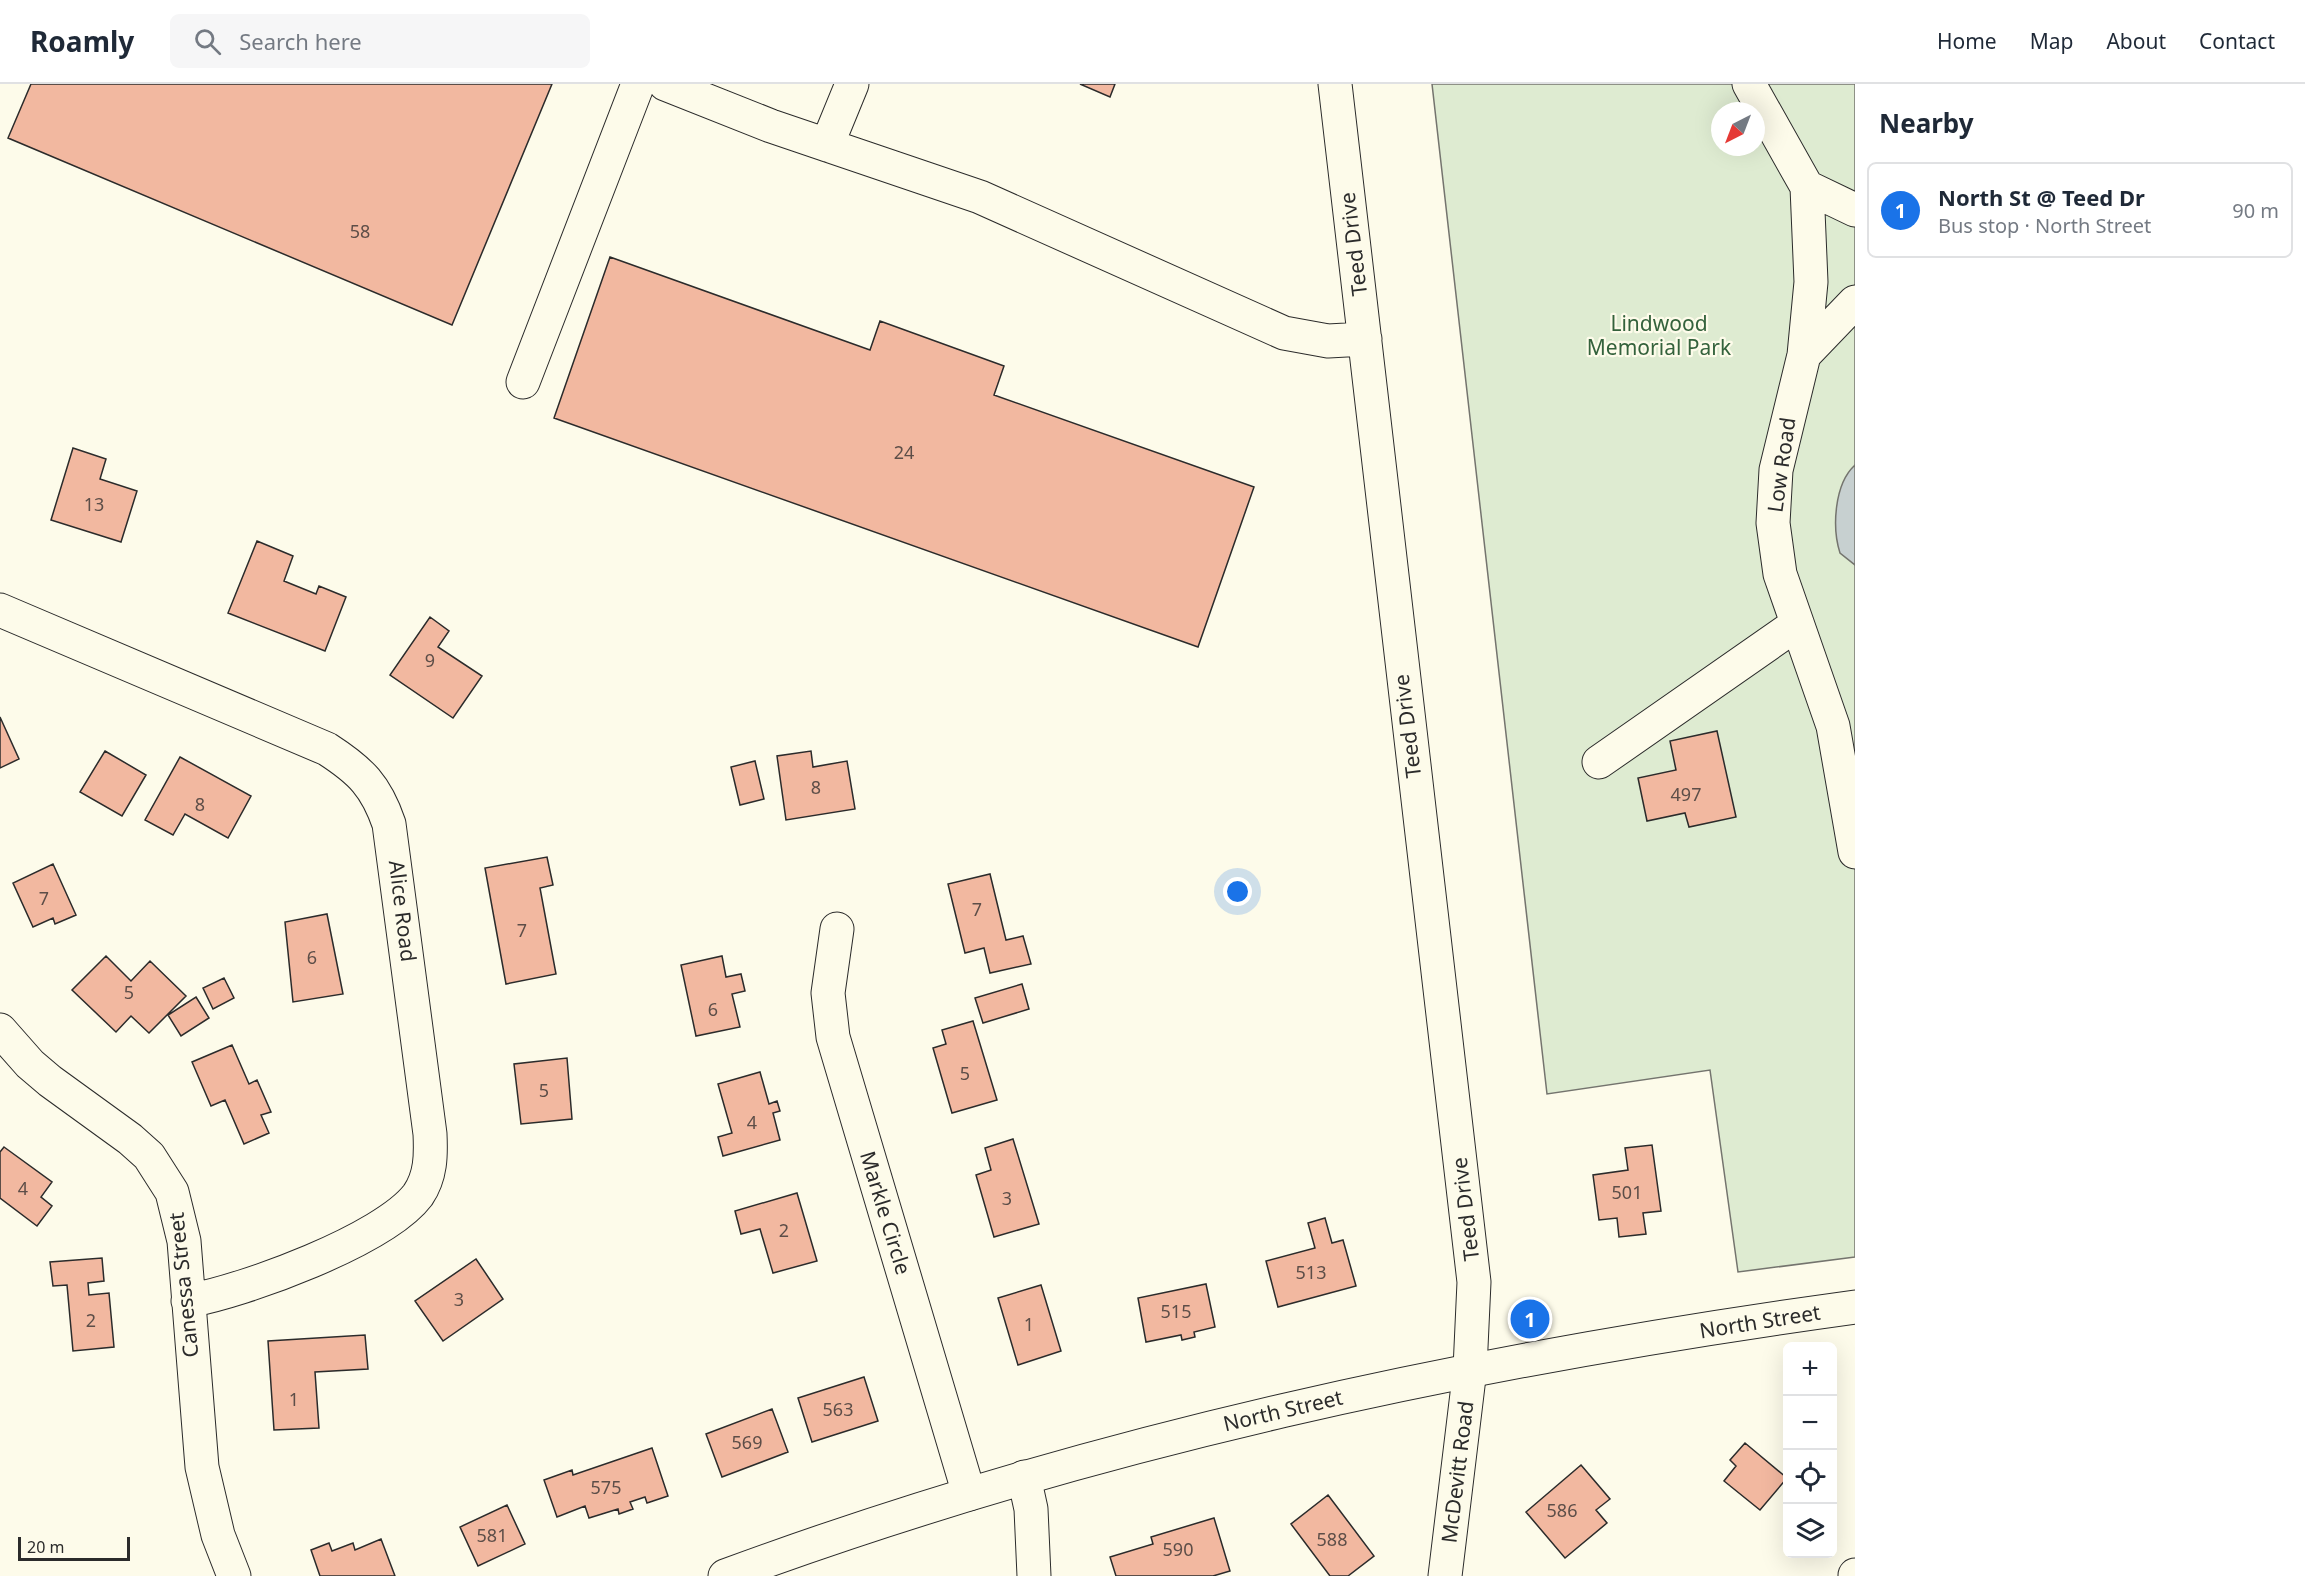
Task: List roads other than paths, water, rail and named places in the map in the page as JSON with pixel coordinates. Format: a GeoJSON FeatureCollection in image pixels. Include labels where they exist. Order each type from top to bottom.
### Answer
{"type":"FeatureCollection","features":[{"type":"Feature","properties":{"kind":"street"},"geometry":{"type":"LineString","coordinates":[[523,382],[638,84]]}},
{"type":"Feature","properties":{"kind":"street"},"geometry":{"type":"LineString","coordinates":[[665,84],[771,126],[990,201],[1284,333],[1328,341],[1365,339]]}},
{"type":"Feature","properties":{"kind":"street"},"geometry":{"type":"LineString","coordinates":[[827,145],[852,84]]}},
{"type":"Feature","properties":{"kind":"street","name":"Teed Drive"},"geometry":{"type":"LineString","coordinates":[[1335,84],[1474,1282],[1470,1369]]}},
{"type":"Feature","properties":{"kind":"street","name":"Low Road"},"geometry":{"type":"LineString","coordinates":[[1749,84],[1807,187],[1811,282],[1804,356],[1776,470],[1773,523],[1780,574],[1833,726],[1855,852]]}},
{"type":"Feature","properties":{"kind":"street"},"geometry":{"type":"LineString","coordinates":[[1807,187],[1855,210]]}},
{"type":"Feature","properties":{"kind":"street"},"geometry":{"type":"LineString","coordinates":[[1804,356],[1855,302]]}},
{"type":"Feature","properties":{"kind":"street","name":"Alice Road"},"geometry":{"type":"LineString","coordinates":[[0,610],[327,749],[350,764],[369,781],[381,802],[389,824],[430,1134],[431,1156],[428,1176],[418,1194],[403,1210],[363,1236],[239,1290],[188,1301]]}},
{"type":"Feature","properties":{"kind":"street"},"geometry":{"type":"LineString","coordinates":[[1599,762],[1797,624]]}},
{"type":"Feature","properties":{"kind":"street","name":"Markle Circle"},"geometry":{"type":"LineString","coordinates":[[837,929],[828,993],[833,1037],[969,1494]]}},
{"type":"Feature","properties":{"kind":"street","name":"Canessa Street"},"geometry":{"type":"LineString","coordinates":[[0,1030],[30,1064],[130,1139],[149,1156],[162,1173],[172,1192],[180,1216],[202,1467],[215,1523],[234,1576]]}},
{"type":"Feature","properties":{"kind":"street","name":"North Street"},"geometry":{"type":"LineString","coordinates":[[726,1576],[843,1534],[1024,1477],[1284,1410],[1538,1356],[1855,1307]]}},
{"type":"Feature","properties":{"kind":"street","name":"McDevitt Road"},"geometry":{"type":"LineString","coordinates":[[1445,1576],[1470,1369]]}},
{"type":"Feature","properties":{"kind":"street"},"geometry":{"type":"LineString","coordinates":[[1024,1477],[1031,1509],[1034,1576]]}},
{"type":"Feature","properties":{"kind":"place","name":"North St @ Teed Dr"},"geometry":{"type":"Point","coordinates":[1530,1319]}},
{"type":"Feature","properties":{"kind":"park label","name":"Lindwood Memorial Park"},"geometry":{"type":"Point","coordinates":[1659,336]}}]}
